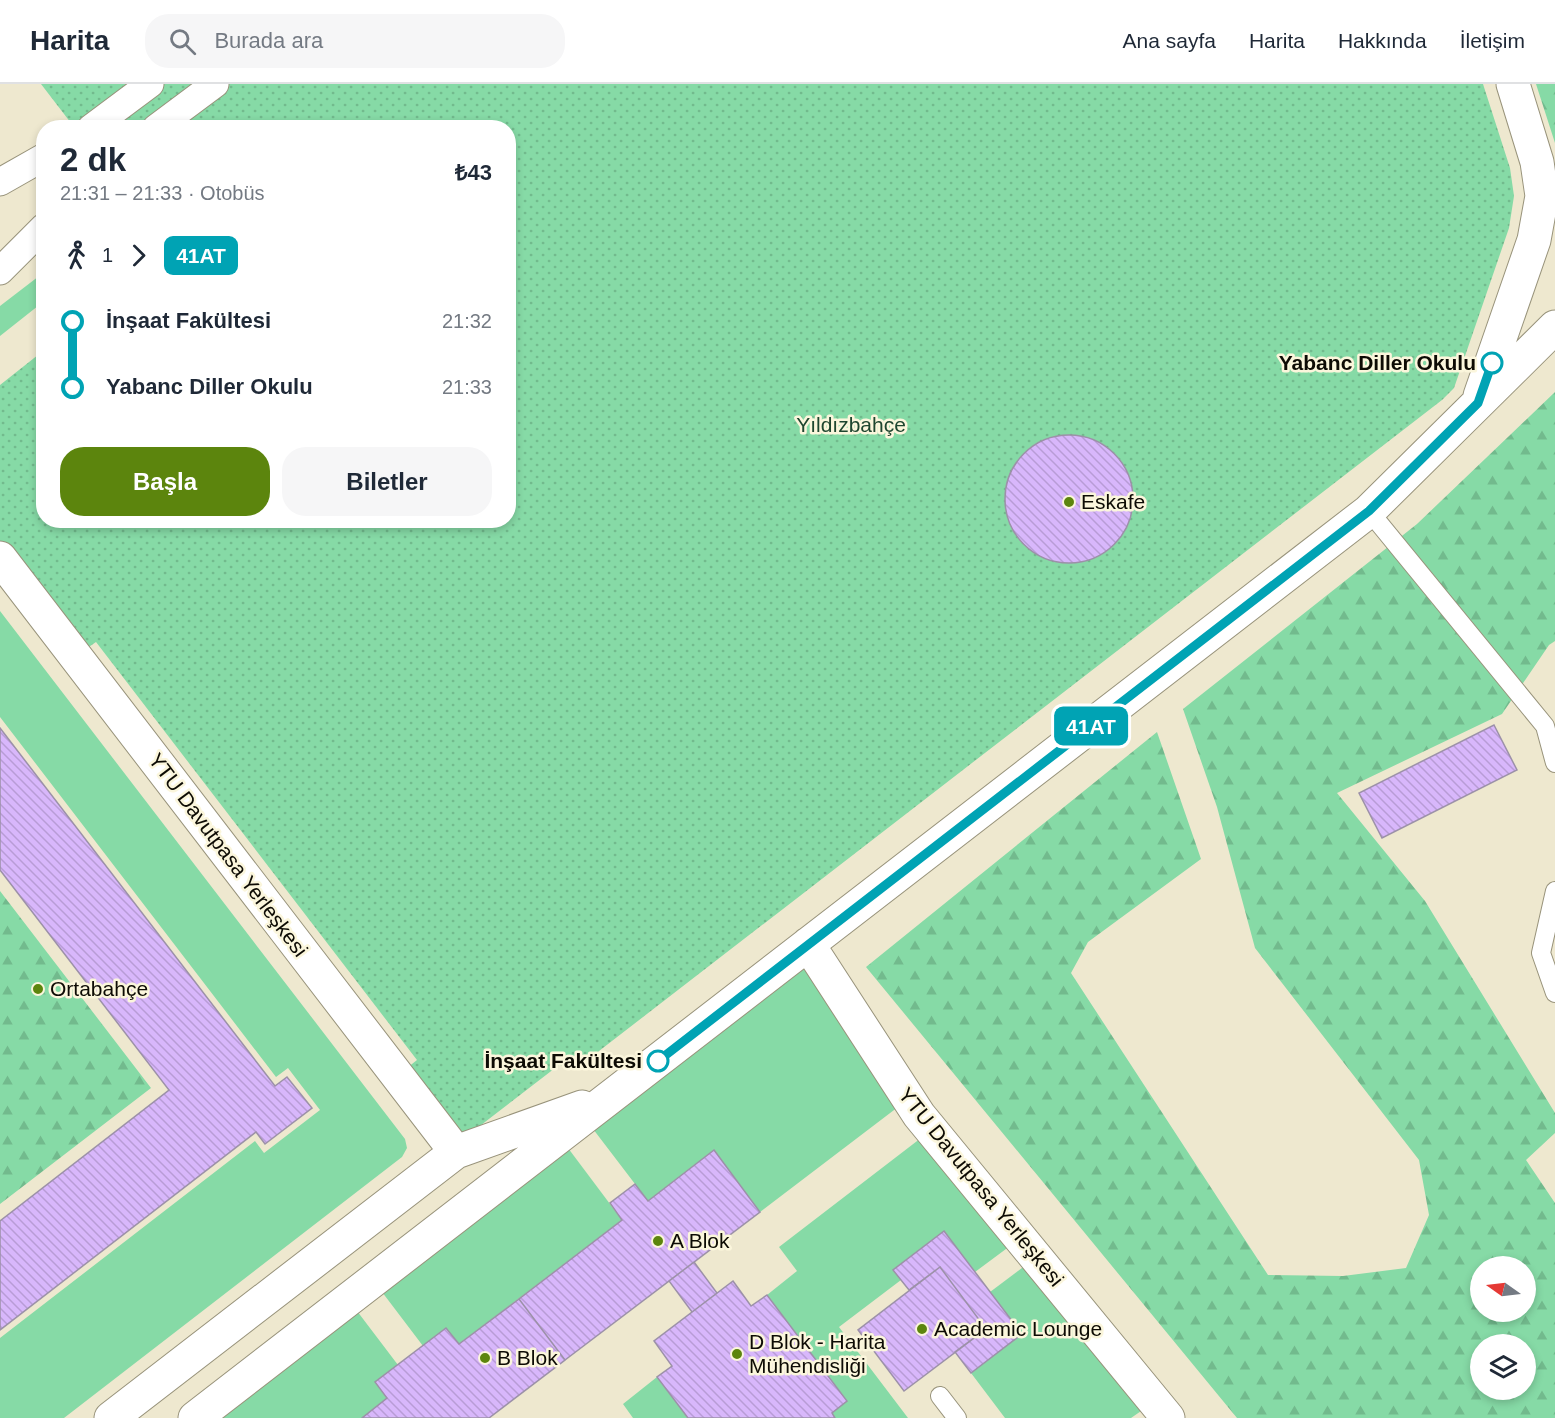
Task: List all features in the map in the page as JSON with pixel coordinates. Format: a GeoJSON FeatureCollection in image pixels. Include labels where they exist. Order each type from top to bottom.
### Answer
{"type":"FeatureCollection","features":[{"type":"Feature","properties":{"kind":"street"},"geometry":{"type":"LineString","coordinates":[[102,120],[150,84]]}},
{"type":"Feature","properties":{"kind":"street"},"geometry":{"type":"LineString","coordinates":[[167,120],[214,84]]}},
{"type":"Feature","properties":{"kind":"street"},"geometry":{"type":"LineString","coordinates":[[1478,403],[1534,240],[1546,174],[1513,84]]}},
{"type":"Feature","properties":{"kind":"street"},"geometry":{"type":"LineString","coordinates":[[0,182],[36,162]]}},
{"type":"Feature","properties":{"kind":"street"},"geometry":{"type":"LineString","coordinates":[[0,271],[36,235]]}},
{"type":"Feature","properties":{"kind":"street"},"geometry":{"type":"LineString","coordinates":[[195,1418],[1369,511],[1555,327]]}},
{"type":"Feature","properties":{"kind":"street","name":"YTU Davutpasa Yerleşkesi"},"geometry":{"type":"LineString","coordinates":[[0,558],[456,1152]]}},
{"type":"Feature","properties":{"kind":"street","name":"YTU Davutpasa Yerleşkesi"},"geometry":{"type":"LineString","coordinates":[[808,944],[919,1115],[1168,1418]]}},
{"type":"Feature","properties":{"kind":"street"},"geometry":{"type":"LineString","coordinates":[[111,1418],[456,1152],[612,1096]]}},
{"type":"Feature","properties":{"kind":"lane"},"geometry":{"type":"LineString","coordinates":[[1369,511],[1545,726],[1555,763]]}},
{"type":"Feature","properties":{"kind":"lane"},"geometry":{"type":"LineString","coordinates":[[1555,891],[1541,953],[1555,993]]}},
{"type":"Feature","properties":{"kind":"lane"},"geometry":{"type":"LineString","coordinates":[[940,1396],[957,1418]]}},
{"type":"Feature","properties":{"kind":"green space","name":"Yıldızbahçe"},"geometry":{"type":"Polygon","coordinates":[[[41,84],[1483,84],[1510,168],[1514,196],[1509,228],[1454,388],[1442,400],[577,1068],[559,1065],[472,1132],[463,1134],[407,1068],[417,1060],[96,642],[80,653],[0,542],[0,385],[36,357],[36,528],[516,528],[516,120],[69,120],[41,84]]]}},
{"type":"Feature","properties":{"kind":"green space"},"geometry":{"type":"Polygon","coordinates":[[[1536,84],[1555,84],[1555,143],[1536,84]]]}},
{"type":"Feature","properties":{"kind":"green space"},"geometry":{"type":"Polygon","coordinates":[[[36,278],[36,308],[0,336],[0,306],[36,278]]]}},
{"type":"Feature","properties":{"kind":"green space"},"geometry":{"type":"Polygon","coordinates":[[[1555,392],[1555,641],[1549,645],[1502,714],[1337,793],[1425,901],[1555,1113],[1555,1133],[1526,1160],[1555,1203],[1555,1418],[1237,1418],[866,967],[1157,732],[1201,859],[1088,942],[1071,973],[1268,1275],[1343,1276],[1406,1268],[1429,1215],[1419,1160],[1255,948],[1217,807],[1183,709],[1417,524],[1555,392]]]}},
{"type":"Feature","properties":{"kind":"green space"},"geometry":{"type":"Polygon","coordinates":[[[0,611],[405,1139],[407,1148],[402,1157],[64,1418],[0,1418],[0,1338],[255,1141],[264,1153],[320,1110],[288,1068],[276,1077],[0,717],[0,611]]]}},
{"type":"Feature","properties":{"kind":"green space","name":"Ortabahçe"},"geometry":{"type":"Polygon","coordinates":[[[0,891],[151,1088],[0,1204],[0,891]]]}},
{"type":"Feature","properties":{"kind":"green space"},"geometry":{"type":"Polygon","coordinates":[[[803,961],[898,1107],[760,1212],[714,1150],[648,1201],[590,1125],[803,961]]]}},
{"type":"Feature","properties":{"kind":"green space"},"geometry":{"type":"Polygon","coordinates":[[[921,1138],[1010,1246],[975,1272],[944,1231],[893,1270],[901,1280],[839,1327],[908,1418],[835,1418],[832,1413],[847,1401],[767,1295],[797,1271],[779,1247],[921,1138]]]}},
{"type":"Feature","properties":{"kind":"green space"},"geometry":{"type":"Polygon","coordinates":[[[565,1144],[622,1220],[459,1344],[446,1328],[423,1346],[379,1288],[565,1144]]]}},
{"type":"Feature","properties":{"kind":"green space"},"geometry":{"type":"Polygon","coordinates":[[[1026,1265],[1144,1409],[1131,1418],[1005,1418],[971,1373],[990,1292],[1026,1265]]]}},
{"type":"Feature","properties":{"kind":"green space"},"geometry":{"type":"Polygon","coordinates":[[[354,1307],[398,1365],[375,1382],[387,1398],[362,1418],[211,1418],[354,1307]]]}},
{"type":"Feature","properties":{"kind":"green space"},"geometry":{"type":"Polygon","coordinates":[[[657,1377],[688,1418],[633,1418],[623,1404],[657,1377]]]}},
{"type":"Feature","properties":{"kind":"building","name":"Eskafe"},"geometry":{"type":"Polygon","coordinates":[[[1069,435],[1094,440],[1114,454],[1128,474],[1133,499],[1128,524],[1114,544],[1094,558],[1069,563],[1044,558],[1024,544],[1010,524],[1005,499],[1010,474],[1024,454],[1044,440],[1069,435]]]}},
{"type":"Feature","properties":{"kind":"building"},"geometry":{"type":"Polygon","coordinates":[[[1494,725],[1517,770],[1382,838],[1359,793],[1494,725]]]}},
{"type":"Feature","properties":{"kind":"building"},"geometry":{"type":"Polygon","coordinates":[[[0,728],[275,1086],[287,1077],[312,1108],[265,1144],[256,1132],[0,1330],[0,1221],[169,1090],[0,870],[0,728]]]}},
{"type":"Feature","properties":{"kind":"building","name":"A Blok"},"geometry":{"type":"Polygon","coordinates":[[[714,1150],[760,1212],[565,1360],[519,1299],[622,1220],[610,1203],[635,1184],[648,1201],[714,1150]]]}},
{"type":"Feature","properties":{"kind":"building"},"geometry":{"type":"Polygon","coordinates":[[[944,1231],[1022,1334],[971,1373],[955,1352],[986,1329],[940,1267],[909,1290],[893,1270],[944,1231]]]}},
{"type":"Feature","properties":{"kind":"building"},"geometry":{"type":"Polygon","coordinates":[[[694,1262],[717,1293],[692,1312],[669,1281],[694,1262]]]}},
{"type":"Feature","properties":{"kind":"building","name":"Academic Lounge"},"geometry":{"type":"Polygon","coordinates":[[[940,1267],[986,1329],[904,1391],[858,1330],[940,1267]]]}},
{"type":"Feature","properties":{"kind":"building","name":"D Blok - Harita Mühendisliği"},"geometry":{"type":"Polygon","coordinates":[[[733,1281],[751,1306],[767,1295],[847,1401],[832,1413],[835,1418],[688,1418],[657,1377],[672,1366],[654,1341],[733,1281]]]}},
{"type":"Feature","properties":{"kind":"building","name":"B Blok"},"geometry":{"type":"Polygon","coordinates":[[[519,1299],[565,1360],[489,1418],[362,1418],[387,1398],[375,1382],[446,1328],[459,1344],[519,1299]]]}},
{"type":"Feature","properties":{"kind":"bus line","name":"41AT"},"geometry":{"type":"LineString","coordinates":[[658,1061],[1369,511],[1478,403],[1492,363]]}},
{"type":"Feature","properties":{"kind":"place","name":"Yabanc Diller Okulu"},"geometry":{"type":"Point","coordinates":[1492,363]}},
{"type":"Feature","properties":{"kind":"place","name":"Eskafe"},"geometry":{"type":"Point","coordinates":[1069,502]}},
{"type":"Feature","properties":{"kind":"place","name":"Ortabahçe"},"geometry":{"type":"Point","coordinates":[38,989]}},
{"type":"Feature","properties":{"kind":"place","name":"İnşaat Fakültesi"},"geometry":{"type":"Point","coordinates":[658,1061]}},
{"type":"Feature","properties":{"kind":"place","name":"A Blok"},"geometry":{"type":"Point","coordinates":[658,1241]}},
{"type":"Feature","properties":{"kind":"place","name":"Academic Lounge"},"geometry":{"type":"Point","coordinates":[922,1329]}},
{"type":"Feature","properties":{"kind":"place","name":"D Blok - Harita Mühendisliği"},"geometry":{"type":"Point","coordinates":[737,1354]}},
{"type":"Feature","properties":{"kind":"place","name":"B Blok"},"geometry":{"type":"Point","coordinates":[485,1358]}}]}
